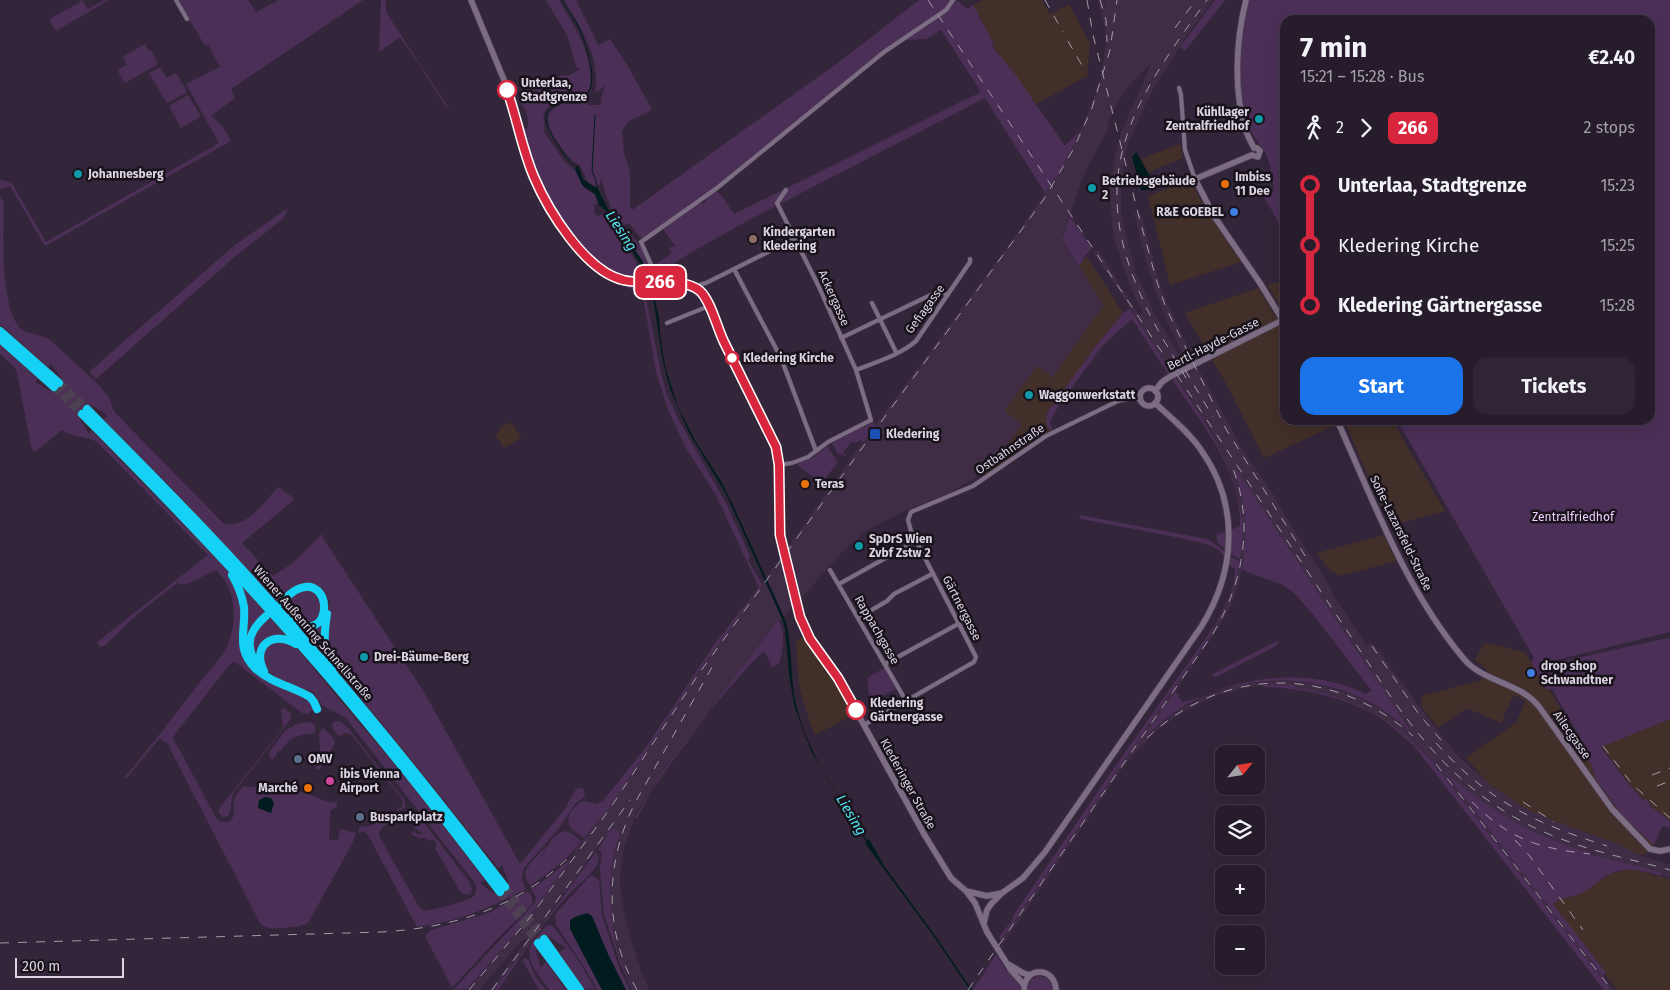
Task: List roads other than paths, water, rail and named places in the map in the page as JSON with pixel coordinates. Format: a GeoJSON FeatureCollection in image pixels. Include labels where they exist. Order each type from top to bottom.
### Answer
{"type":"FeatureCollection","features":[{"type":"Feature","properties":{"kind":"highway"},"geometry":{"type":"LineString","coordinates":[[0,330],[56,385],[0,339]]}},
{"type":"Feature","properties":{"kind":"highway","name":"Wiener Außenring Schnellstraße"},"geometry":{"type":"LineString","coordinates":[[84,412],[247,574],[401,754],[502,890],[398,761],[303,648],[222,558],[84,412]]}},
{"type":"Feature","properties":{"kind":"highway"},"geometry":{"type":"LineString","coordinates":[[222,558],[236,582],[242,599],[244,617],[241,634],[243,649],[252,664],[280,685],[310,697],[320,709]]}},
{"type":"Feature","properties":{"kind":"highway"},"geometry":{"type":"LineString","coordinates":[[247,574],[255,580],[289,618],[299,625],[311,626],[322,619],[324,600],[315,590],[310,588],[297,590],[280,603],[296,588],[303,586],[316,588],[322,592],[328,608],[324,630],[326,651],[329,661],[340,681]]}},
{"type":"Feature","properties":{"kind":"highway"},"geometry":{"type":"LineString","coordinates":[[263,672],[249,656],[247,640],[252,627],[265,616]]}},
{"type":"Feature","properties":{"kind":"highway"},"geometry":{"type":"LineString","coordinates":[[263,672],[260,657],[261,651],[268,642],[283,638],[303,648]]}},
{"type":"Feature","properties":{"kind":"highway"},"geometry":{"type":"LineString","coordinates":[[573,990],[541,941],[580,990]]}},
{"type":"Feature","properties":{"kind":"street"},"geometry":{"type":"LineString","coordinates":[[176,0],[187,18]]}},
{"type":"Feature","properties":{"kind":"street"},"geometry":{"type":"LineString","coordinates":[[471,0],[504,80],[534,178],[554,213],[576,244],[600,269],[620,280],[692,286],[706,283],[795,240]]}},
{"type":"Feature","properties":{"kind":"street"},"geometry":{"type":"LineString","coordinates":[[658,282],[641,242],[717,188],[832,92],[900,40],[943,13],[953,0]]}},
{"type":"Feature","properties":{"kind":"street"},"geometry":{"type":"LineString","coordinates":[[1195,179],[1252,156],[1257,157],[1260,154],[1260,150],[1254,148],[1246,130],[1238,76],[1239,37],[1246,0]]}},
{"type":"Feature","properties":{"kind":"street"},"geometry":{"type":"LineString","coordinates":[[1179,88],[1185,150],[1195,179],[1214,216],[1255,275],[1280,316]]}},
{"type":"Feature","properties":{"kind":"street","name":"Ackergasse"},"geometry":{"type":"LineString","coordinates":[[786,190],[777,203],[819,288],[856,370],[871,420],[828,442],[816,451]]}},
{"type":"Feature","properties":{"kind":"street","name":"Gefiagasse"},"geometry":{"type":"LineString","coordinates":[[856,370],[910,346],[948,295],[970,262],[970,259]]}},
{"type":"Feature","properties":{"kind":"street"},"geometry":{"type":"LineString","coordinates":[[734,269],[781,358],[816,451],[798,461],[779,465]]}},
{"type":"Feature","properties":{"kind":"street"},"geometry":{"type":"LineString","coordinates":[[703,294],[706,283]]}},
{"type":"Feature","properties":{"kind":"street"},"geometry":{"type":"LineString","coordinates":[[692,286],[703,294],[723,340],[776,447],[779,465],[779,527],[784,553]]}},
{"type":"Feature","properties":{"kind":"street"},"geometry":{"type":"LineString","coordinates":[[842,338],[939,290],[948,295]]}},
{"type":"Feature","properties":{"kind":"street"},"geometry":{"type":"LineString","coordinates":[[872,303],[896,352]]}},
{"type":"Feature","properties":{"kind":"street"},"geometry":{"type":"LineString","coordinates":[[667,323],[709,306]]}},
{"type":"Feature","properties":{"kind":"street","name":"Bertl-Hayde-Gasse"},"geometry":{"type":"LineString","coordinates":[[1155,391],[1170,376],[1280,324]]}},
{"type":"Feature","properties":{"kind":"street"},"geometry":{"type":"LineString","coordinates":[[1150,388],[1155,391],[1158,398],[1156,403],[1147,406],[1141,400],[1141,394],[1150,388]]}},
{"type":"Feature","properties":{"kind":"street","name":"Ostbahnstraße"},"geometry":{"type":"LineString","coordinates":[[911,531],[908,520],[909,514],[913,510],[973,486],[1046,436],[1118,401],[1134,398],[1141,400]]}},
{"type":"Feature","properties":{"kind":"street"},"geometry":{"type":"LineString","coordinates":[[978,909],[982,911],[989,907],[1002,893],[1023,878],[1045,852],[1201,627],[1215,602],[1223,581],[1227,562],[1229,534],[1226,508],[1218,481],[1200,448],[1156,403]]}},
{"type":"Feature","properties":{"kind":"street","name":"Sofie-Lazarsfeld-Straße"},"geometry":{"type":"LineString","coordinates":[[1339,425],[1371,498],[1407,572],[1424,603],[1456,649]]}},
{"type":"Feature","properties":{"kind":"street","name":"Gärtnergasse"},"geometry":{"type":"LineString","coordinates":[[864,725],[974,662],[976,657],[911,531]]}},
{"type":"Feature","properties":{"kind":"street"},"geometry":{"type":"LineString","coordinates":[[839,584],[916,542]]}},
{"type":"Feature","properties":{"kind":"street","name":"Rappachgasse"},"geometry":{"type":"LineString","coordinates":[[830,570],[906,701]]}},
{"type":"Feature","properties":{"kind":"street"},"geometry":{"type":"LineString","coordinates":[[858,618],[887,601],[894,594],[932,574]]}},
{"type":"Feature","properties":{"kind":"street","name":"Klederinger Straße"},"geometry":{"type":"LineString","coordinates":[[796,603],[804,629],[838,678],[924,834],[951,878],[975,902]]}},
{"type":"Feature","properties":{"kind":"street"},"geometry":{"type":"LineString","coordinates":[[885,664],[958,624]]}},
{"type":"Feature","properties":{"kind":"street","name":"Ailecgasse"},"geometry":{"type":"LineString","coordinates":[[1456,649],[1475,670],[1522,692],[1536,702],[1612,809],[1650,849],[1656,851],[1670,849]]}},
{"type":"Feature","properties":{"kind":"street"},"geometry":{"type":"LineString","coordinates":[[966,891],[985,895],[990,899],[984,923]]}},
{"type":"Feature","properties":{"kind":"street"},"geometry":{"type":"LineString","coordinates":[[1002,893],[985,895],[977,898],[975,902],[987,932],[1024,987],[1030,975]]}},
{"type":"Feature","properties":{"kind":"street"},"geometry":{"type":"LineString","coordinates":[[1008,964],[1030,975],[1037,972],[1048,974],[1055,982],[1056,990]]}},
{"type":"Feature","properties":{"kind":"waterway","name":"Liesing"},"geometry":{"type":"LineString","coordinates":[[562,0],[582,36],[590,60],[592,83],[585,95],[558,104],[551,108],[546,115],[547,125],[555,140],[567,158],[576,167]]}},
{"type":"Feature","properties":{"kind":"waterway"},"geometry":{"type":"LineString","coordinates":[[595,115],[592,171],[598,191]]}},
{"type":"Feature","properties":{"kind":"tunnel"},"geometry":{"type":"LineString","coordinates":[[59,383],[87,409]]}},
{"type":"Feature","properties":{"kind":"tunnel"},"geometry":{"type":"LineString","coordinates":[[54,387],[82,414]]}},
{"type":"Feature","properties":{"kind":"tunnel"},"geometry":{"type":"LineString","coordinates":[[784,553],[796,603]]}},
{"type":"Feature","properties":{"kind":"tunnel"},"geometry":{"type":"LineString","coordinates":[[505,887],[544,939]]}},
{"type":"Feature","properties":{"kind":"tunnel"},"geometry":{"type":"LineString","coordinates":[[500,892],[538,943]]}},
{"type":"Feature","properties":{"kind":"railway"},"geometry":{"type":"LineString","coordinates":[[928,0],[1389,694],[1425,741],[1464,782],[1510,815],[1564,840],[1590,849],[1670,870]]}},
{"type":"Feature","properties":{"kind":"railway"},"geometry":{"type":"LineString","coordinates":[[1045,0],[1063,32]]}},
{"type":"Feature","properties":{"kind":"railway"},"geometry":{"type":"LineString","coordinates":[[1087,0],[1093,35],[1138,213],[1166,308],[1226,429],[1309,562]]}},
{"type":"Feature","properties":{"kind":"railway"},"geometry":{"type":"LineString","coordinates":[[1100,0],[1106,20],[1107,42]]}},
{"type":"Feature","properties":{"kind":"railway"},"geometry":{"type":"LineString","coordinates":[[469,990],[531,916],[609,810],[698,675],[1044,199],[1074,148],[1092,108],[1110,50],[1117,0]]}},
{"type":"Feature","properties":{"kind":"railway"},"geometry":{"type":"LineString","coordinates":[[1175,28],[1196,0]]}},
{"type":"Feature","properties":{"kind":"railway"},"geometry":{"type":"LineString","coordinates":[[1186,378],[1142,298],[1125,253],[1118,213],[1118,175],[1125,140],[1139,106],[1158,72],[1207,0]]}},
{"type":"Feature","properties":{"kind":"railway"},"geometry":{"type":"LineString","coordinates":[[1068,41],[1084,69]]}},
{"type":"Feature","properties":{"kind":"railway"},"geometry":{"type":"LineString","coordinates":[[1185,370],[1213,417]]}},
{"type":"Feature","properties":{"kind":"railway"},"geometry":{"type":"LineString","coordinates":[[968,990],[1212,635],[1223,616],[1238,575],[1244,531],[1243,509],[1232,466]]}},
{"type":"Feature","properties":{"kind":"railway"},"geometry":{"type":"LineString","coordinates":[[1372,646],[1418,713],[1446,746]]}},
{"type":"Feature","properties":{"kind":"railway"},"geometry":{"type":"LineString","coordinates":[[637,990],[618,944],[614,920],[612,896],[618,847],[636,801],[715,662]]}},
{"type":"Feature","properties":{"kind":"railway"},"geometry":{"type":"LineString","coordinates":[[1147,738],[1178,714],[1210,697],[1245,686],[1280,683],[1315,686],[1349,696],[1382,713],[1413,736]]}},
{"type":"Feature","properties":{"kind":"railway"},"geometry":{"type":"LineString","coordinates":[[1436,743],[1474,780],[1514,808],[1557,828],[1607,846]]}},
{"type":"Feature","properties":{"kind":"railway"},"geometry":{"type":"LineString","coordinates":[[1603,746],[1632,784],[1670,818]]}},
{"type":"Feature","properties":{"kind":"railway"},"geometry":{"type":"LineString","coordinates":[[1436,764],[1612,990]]}},
{"type":"Feature","properties":{"kind":"railway"},"geometry":{"type":"LineString","coordinates":[[1652,775],[1670,768]]}},
{"type":"Feature","properties":{"kind":"railway"},"geometry":{"type":"LineString","coordinates":[[1657,786],[1670,781]]}},
{"type":"Feature","properties":{"kind":"railway"},"geometry":{"type":"LineString","coordinates":[[492,990],[630,800]]}},
{"type":"Feature","properties":{"kind":"railway"},"geometry":{"type":"LineString","coordinates":[[1472,802],[1512,834],[1555,849],[1590,854]]}},
{"type":"Feature","properties":{"kind":"railway"},"geometry":{"type":"LineString","coordinates":[[1523,802],[1554,822]]}},
{"type":"Feature","properties":{"kind":"railway"},"geometry":{"type":"LineString","coordinates":[[1515,840],[1529,855],[1583,930]]}},
{"type":"Feature","properties":{"kind":"railway"},"geometry":{"type":"LineString","coordinates":[[0,943],[407,930],[457,920],[481,913],[504,903],[548,876],[568,858]]}},
{"type":"Feature","properties":{"kind":"place","name":"Unterlaa, Stadtgrenze"},"geometry":{"type":"Point","coordinates":[507,90]}},
{"type":"Feature","properties":{"kind":"place","name":"Kühllager Zentralfriedhof"},"geometry":{"type":"Point","coordinates":[1259,119]}},
{"type":"Feature","properties":{"kind":"place","name":"Johannesberg"},"geometry":{"type":"Point","coordinates":[78,174]}},
{"type":"Feature","properties":{"kind":"place","name":"Imbiss 11 Dee"},"geometry":{"type":"Point","coordinates":[1225,184]}},
{"type":"Feature","properties":{"kind":"place","name":"Betriebsgebäude 2"},"geometry":{"type":"Point","coordinates":[1092,188]}},
{"type":"Feature","properties":{"kind":"place","name":"R&E GOEBEL"},"geometry":{"type":"Point","coordinates":[1234,212]}},
{"type":"Feature","properties":{"kind":"place","name":"Kindergarten Kledering"},"geometry":{"type":"Point","coordinates":[753,239]}},
{"type":"Feature","properties":{"kind":"place","name":"Kledering Kirche"},"geometry":{"type":"Point","coordinates":[732,358]}},
{"type":"Feature","properties":{"kind":"place","name":"Waggonwerkstatt"},"geometry":{"type":"Point","coordinates":[1029,395]}},
{"type":"Feature","properties":{"kind":"place","name":"Kledering"},"geometry":{"type":"Point","coordinates":[875,434]}},
{"type":"Feature","properties":{"kind":"place","name":"Teras"},"geometry":{"type":"Point","coordinates":[805,484]}},
{"type":"Feature","properties":{"kind":"place","name":"SpDrS Wien Zvbf Zstw 2"},"geometry":{"type":"Point","coordinates":[859,546]}},
{"type":"Feature","properties":{"kind":"place","name":"Drei-Bäume-Berg"},"geometry":{"type":"Point","coordinates":[364,657]}},
{"type":"Feature","properties":{"kind":"place","name":"drop shop Schwandtner"},"geometry":{"type":"Point","coordinates":[1531,673]}},
{"type":"Feature","properties":{"kind":"place","name":"Kledering Gärtnergasse"},"geometry":{"type":"Point","coordinates":[856,710]}},
{"type":"Feature","properties":{"kind":"place","name":"OMV"},"geometry":{"type":"Point","coordinates":[298,759]}},
{"type":"Feature","properties":{"kind":"place","name":"ibis Vienna Airport"},"geometry":{"type":"Point","coordinates":[330,781]}},
{"type":"Feature","properties":{"kind":"place","name":"Marché"},"geometry":{"type":"Point","coordinates":[308,788]}},
{"type":"Feature","properties":{"kind":"place","name":"Busparkplatz"},"geometry":{"type":"Point","coordinates":[360,817]}},
{"type":"Feature","properties":{"kind":"park label","name":"Zentralfriedhof"},"geometry":{"type":"Point","coordinates":[1573,517]}}]}
